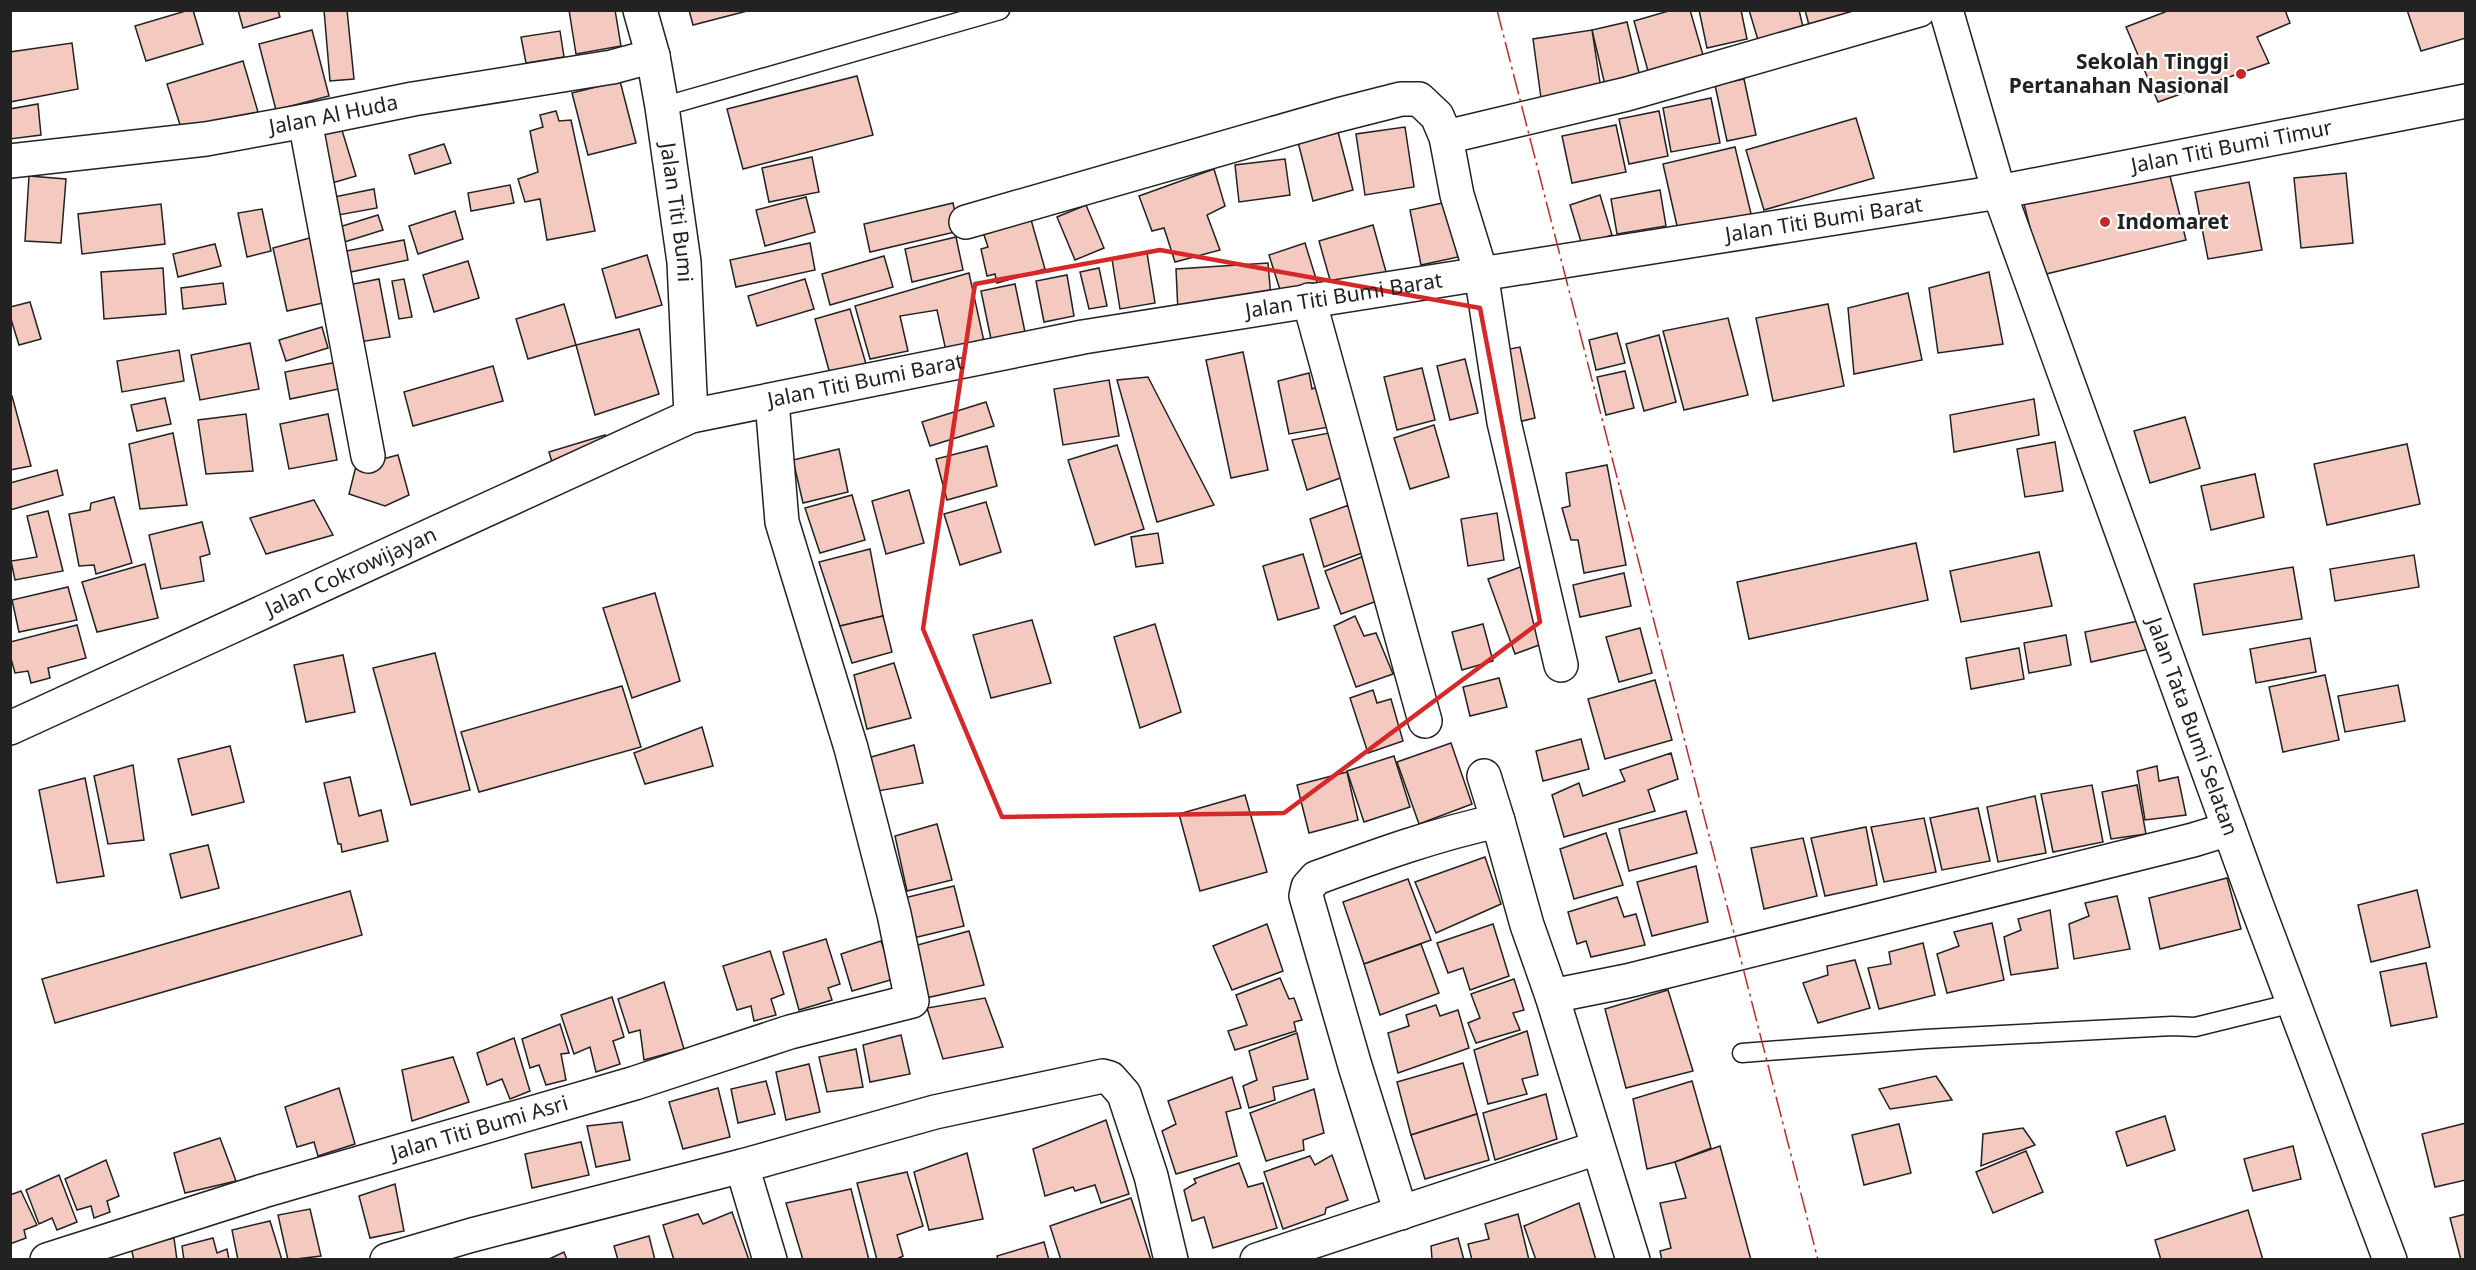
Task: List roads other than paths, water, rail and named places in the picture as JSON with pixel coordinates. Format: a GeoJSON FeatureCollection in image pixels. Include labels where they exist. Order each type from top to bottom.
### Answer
{"type":"FeatureCollection","features":[{"type":"Feature","properties":{"kind":"street","name":"Jalan Titi Bumi"},"geometry":{"type":"LineString","coordinates":[[640,10],[653,56],[662,107],[684,262],[691,416]]}},
{"type":"Feature","properties":{"kind":"street"},"geometry":{"type":"LineString","coordinates":[[1446,136],[1627,94],[1798,47],[1919,10]]}},
{"type":"Feature","properties":{"kind":"street","name":"Jalan Tata Bumi Selatan"},"geometry":{"type":"LineString","coordinates":[[1946,10],[1999,192],[2293,1004],[2390,1260]]}},
{"type":"Feature","properties":{"kind":"street","name":"Jalan Al Huda"},"geometry":{"type":"LineString","coordinates":[[10,160],[206,139],[413,99],[612,68],[653,56]]}},
{"type":"Feature","properties":{"kind":"street"},"geometry":{"type":"LineString","coordinates":[[966,222],[1338,115],[1401,99],[1419,99],[1437,116],[1446,136],[1457,195],[1481,273],[1504,422],[1561,665]]}},
{"type":"Feature","properties":{"kind":"street","name":"Jalan Titi Bumi Timur"},"geometry":{"type":"LineString","coordinates":[[1999,192],[2466,101]]}},
{"type":"Feature","properties":{"kind":"street"},"geometry":{"type":"LineString","coordinates":[[305,121],[368,456]]}},
{"type":"Feature","properties":{"kind":"street","name":"Jalan Titi Bumi Barat"},"geometry":{"type":"LineString","coordinates":[[691,416],[1083,337],[1999,192]]}},
{"type":"Feature","properties":{"kind":"street"},"geometry":{"type":"LineString","coordinates":[[1309,300],[1425,721]]}},
{"type":"Feature","properties":{"kind":"street","name":"Jalan Titi Bumi Asri"},"geometry":{"type":"LineString","coordinates":[[47,1260],[262,1191],[624,1086],[790,1032],[912,1001],[894,914],[851,748],[782,522],[772,401]]}},
{"type":"Feature","properties":{"kind":"street","name":"Jalan Cokrowijayan"},"geometry":{"type":"LineString","coordinates":[[10,728],[691,416]]}},
{"type":"Feature","properties":{"kind":"street"},"geometry":{"type":"LineString","coordinates":[[1484,776],[1527,925],[1552,996],[1633,1260]]}},
{"type":"Feature","properties":{"kind":"street"},"geometry":{"type":"LineString","coordinates":[[1401,1213],[1306,896],[1308,887],[1316,878],[1402,847],[1467,827],[1498,821]]}},
{"type":"Feature","properties":{"kind":"street"},"geometry":{"type":"LineString","coordinates":[[1552,996],[1627,981],[2193,840],[2229,829]]}},
{"type":"Feature","properties":{"kind":"street"},"geometry":{"type":"LineString","coordinates":[[387,1260],[472,1235],[742,1166],[935,1112],[1102,1076],[1110,1078],[1124,1094],[1151,1176],[1171,1260]]}},
{"type":"Feature","properties":{"kind":"street"},"geometry":{"type":"LineString","coordinates":[[1257,1260],[1597,1148]]}},
{"type":"Feature","properties":{"kind":"street"},"geometry":{"type":"LineString","coordinates":[[742,1166],[770,1260]]}},
{"type":"Feature","properties":{"kind":"lane"},"geometry":{"type":"LineString","coordinates":[[662,107],[1000,10]]}},
{"type":"Feature","properties":{"kind":"lane"},"geometry":{"type":"LineString","coordinates":[[1742,1053],[1925,1039],[2162,1026],[2195,1027],[2293,1004]]}},
{"type":"Feature","properties":{"kind":"place","name":"Sekolah Tinggi Pertanahan Nasional"},"geometry":{"type":"Point","coordinates":[2241,74]}},
{"type":"Feature","properties":{"kind":"place","name":"Indomaret"},"geometry":{"type":"Point","coordinates":[2105,222]}}]}
